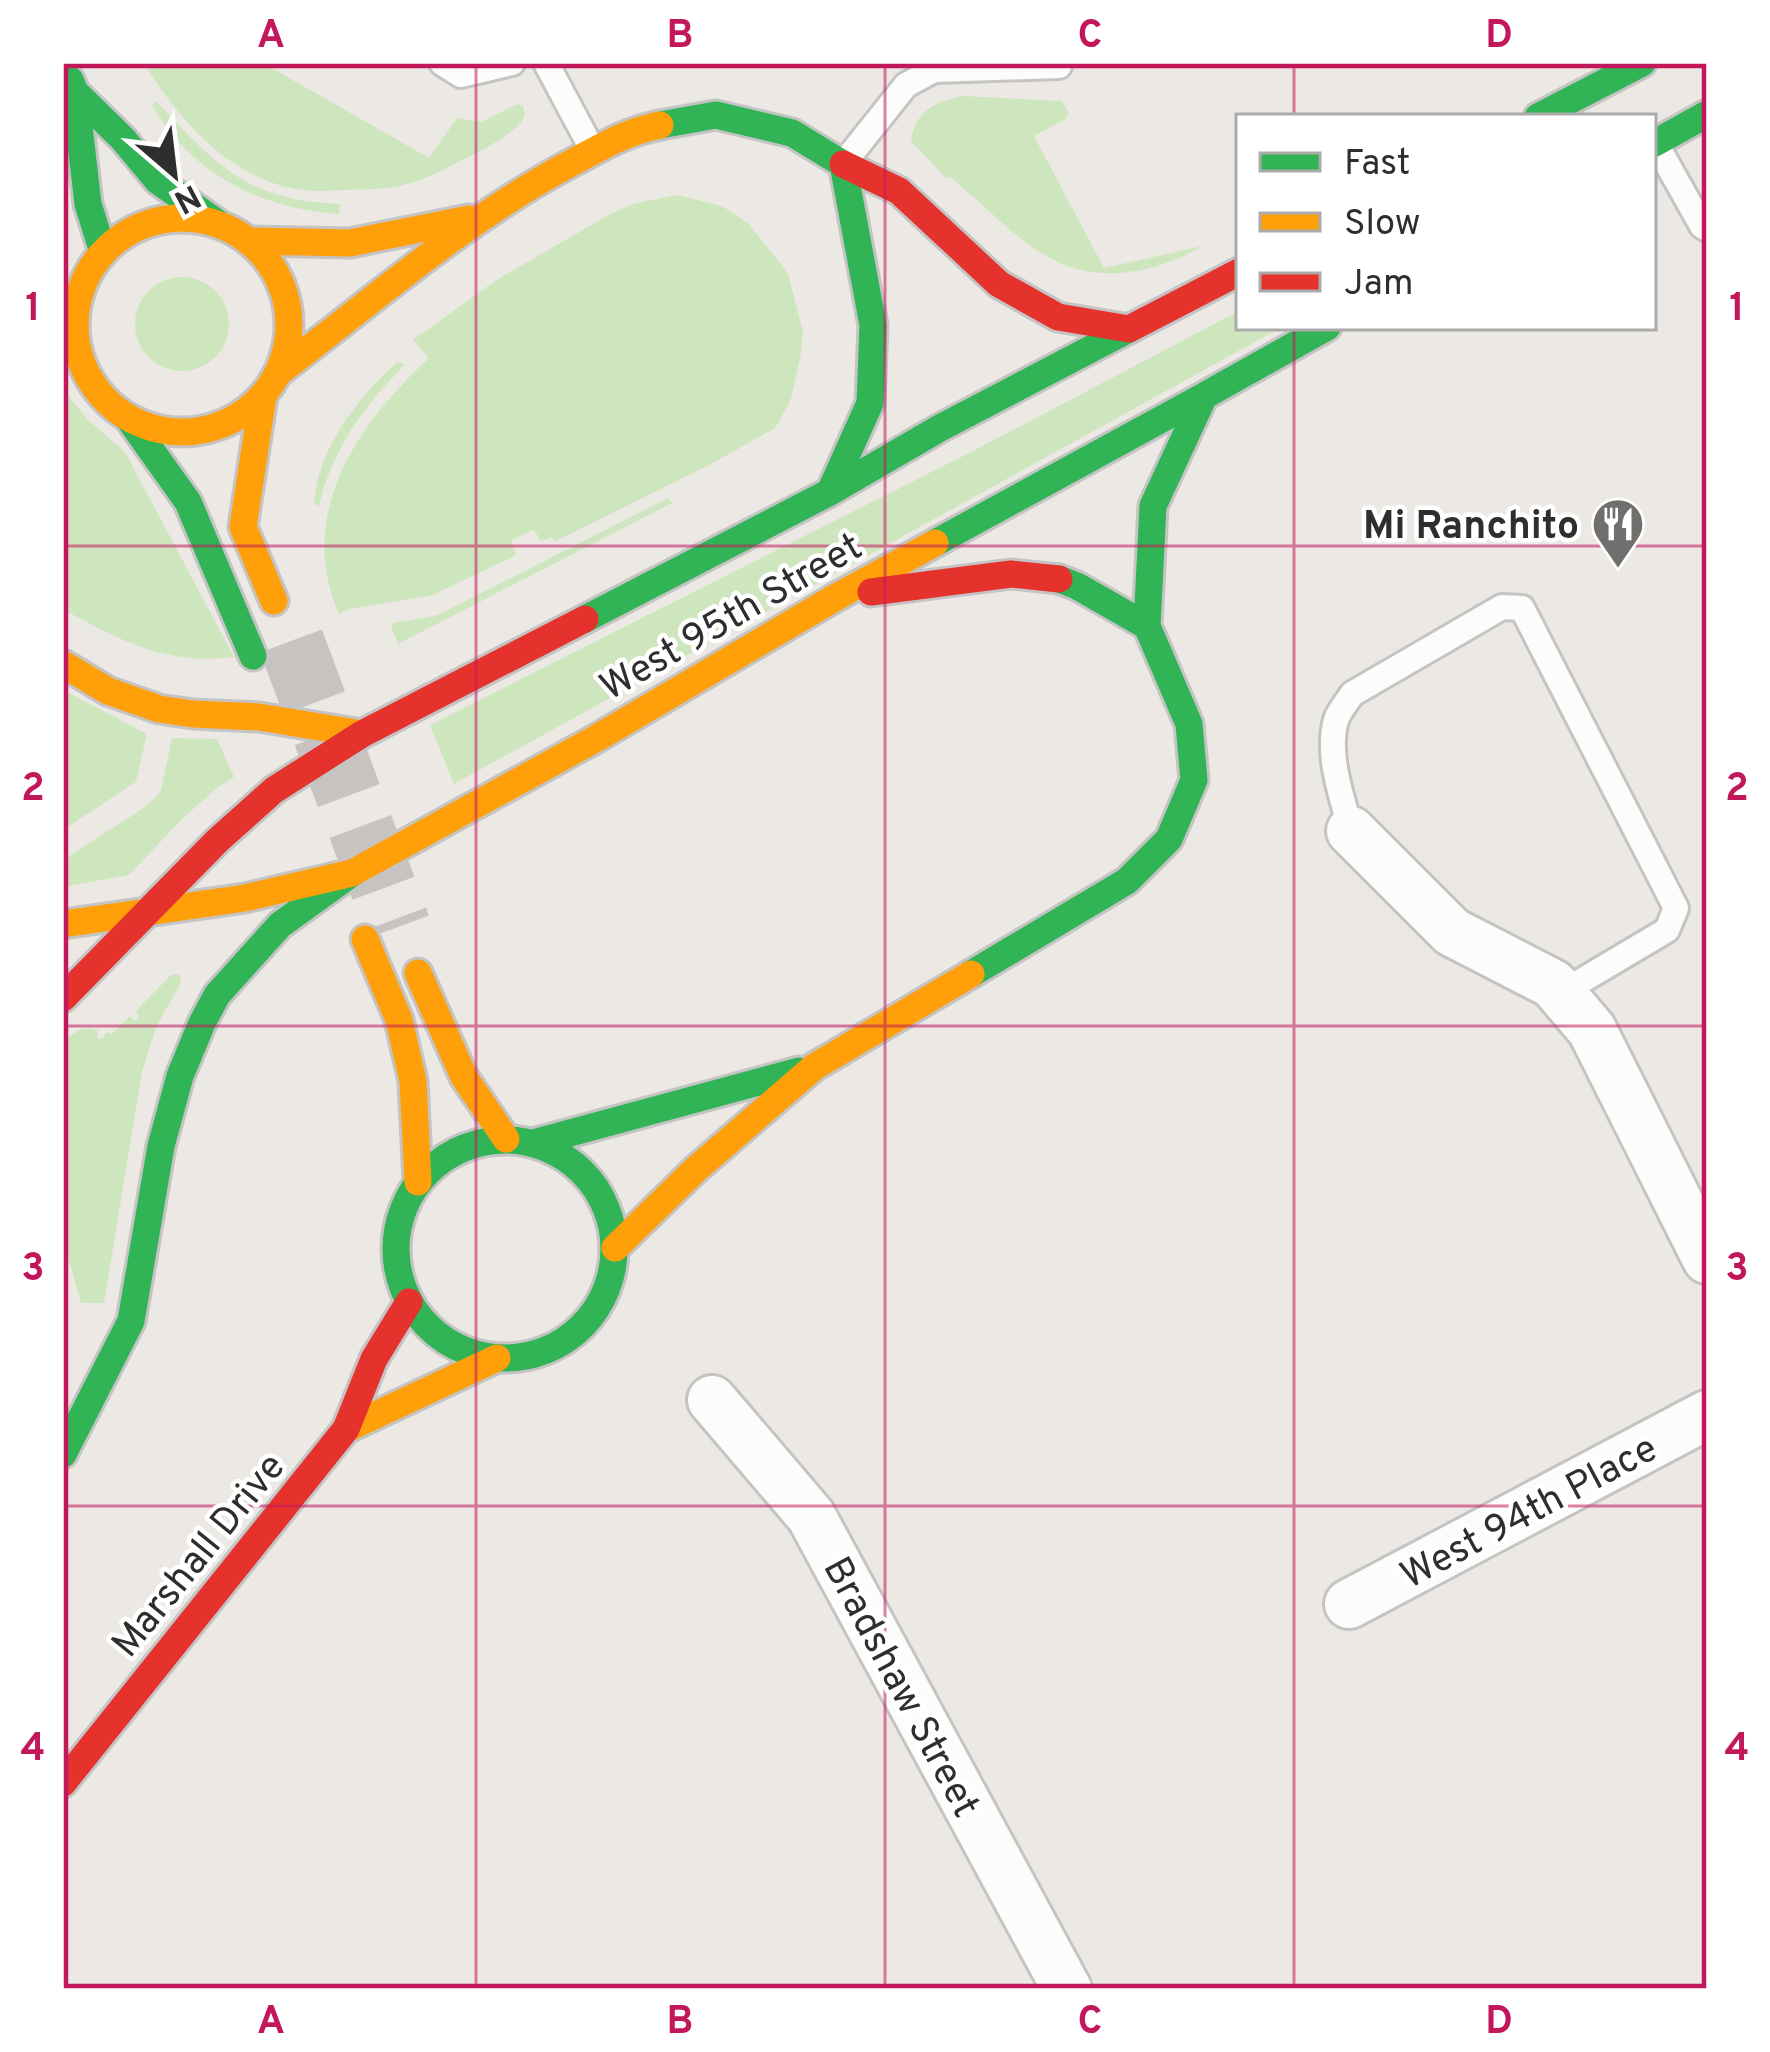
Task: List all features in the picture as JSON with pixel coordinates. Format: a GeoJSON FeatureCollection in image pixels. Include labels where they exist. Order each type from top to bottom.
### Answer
{"type":"FeatureCollection","features":[{"type":"Feature","properties":{"kind":"main road"},"geometry":{"type":"LineString","coordinates":[[63,63],[75,92],[88,204],[103,252]]}},
{"type":"Feature","properties":{"kind":"main road"},"geometry":{"type":"LineString","coordinates":[[1543,114],[1608,71],[1642,63]]}},
{"type":"Feature","properties":{"kind":"main road"},"geometry":{"type":"LineString","coordinates":[[75,92],[158,181],[249,241],[273,268],[287,301],[289,338],[271,384],[243,527],[283,622]]}},
{"type":"Feature","properties":{"kind":"main road"},"geometry":{"type":"LineString","coordinates":[[1656,142],[1707,114]]}},
{"type":"Feature","properties":{"kind":"main road"},"geometry":{"type":"LineString","coordinates":[[129,419],[164,431],[200,431],[235,419],[271,384],[484,216],[546,176],[631,131],[716,116],[793,133],[898,191],[999,284],[1058,317],[1129,329]]}},
{"type":"Feature","properties":{"kind":"main road"},"geometry":{"type":"LineString","coordinates":[[830,493],[871,392],[873,325],[843,164]]}},
{"type":"Feature","properties":{"kind":"main road"},"geometry":{"type":"LineString","coordinates":[[249,241],[350,243],[484,216]]}},
{"type":"Feature","properties":{"kind":"main road"},"geometry":{"type":"LineString","coordinates":[[219,224],[188,218],[157,221],[128,233],[103,252],[86,279],[76,310],[76,342],[86,373],[104,399],[129,419],[188,502],[254,656]]}},
{"type":"Feature","properties":{"kind":"main road","name":"West 95th Street"},"geometry":{"type":"LineString","coordinates":[[63,998],[217,841],[274,790],[362,734],[830,493],[940,428],[1236,274]]}},
{"type":"Feature","properties":{"kind":"main road","name":"West 95th Street"},"geometry":{"type":"LineString","coordinates":[[63,924],[245,898],[352,873],[597,738],[838,596],[1322,330]]}},
{"type":"Feature","properties":{"kind":"main road"},"geometry":{"type":"LineString","coordinates":[[615,1248],[695,1170],[814,1067],[1127,881],[1169,839],[1194,780],[1189,724],[1147,626],[1153,506],[1204,396]]}},
{"type":"Feature","properties":{"kind":"main road"},"geometry":{"type":"LineString","coordinates":[[838,596],[1011,574],[1052,577],[1147,626]]}},
{"type":"Feature","properties":{"kind":"main road"},"geometry":{"type":"LineString","coordinates":[[63,664],[128,700],[163,709],[256,716],[362,734]]}},
{"type":"Feature","properties":{"kind":"main road"},"geometry":{"type":"LineString","coordinates":[[63,1454],[131,1321],[161,1146],[180,1076],[202,1023],[217,995],[280,926],[352,873]]}},
{"type":"Feature","properties":{"kind":"main road"},"geometry":{"type":"LineString","coordinates":[[365,939],[399,1020],[413,1081],[418,1182]]}},
{"type":"Feature","properties":{"kind":"main road"},"geometry":{"type":"LineString","coordinates":[[407,949],[464,1077],[519,1141],[566,1157],[592,1182],[608,1213],[615,1248],[609,1283],[592,1315],[566,1340],[533,1354],[497,1358],[462,1349],[431,1330],[409,1302],[398,1272],[395,1240],[402,1210],[418,1182],[442,1159],[472,1144],[519,1141],[814,1067]]}},
{"type":"Feature","properties":{"kind":"main road","name":"Marshall Drive"},"geometry":{"type":"LineString","coordinates":[[63,1784],[346,1430],[374,1359],[409,1302]]}},
{"type":"Feature","properties":{"kind":"main road","name":"Marshall Drive"},"geometry":{"type":"LineString","coordinates":[[346,1430],[497,1358]]}},
{"type":"Feature","properties":{"kind":"street"},"geometry":{"type":"LineString","coordinates":[[1351,831],[1452,932],[1553,984],[1592,1030],[1707,1259]]}},
{"type":"Feature","properties":{"kind":"street","name":"Bradshaw Street"},"geometry":{"type":"LineString","coordinates":[[712,1400],[811,1516],[1067,1989]]}},
{"type":"Feature","properties":{"kind":"street","name":"West 94th Place"},"geometry":{"type":"LineString","coordinates":[[1348,1604],[1707,1415]]}},
{"type":"Feature","properties":{"kind":"lane"},"geometry":{"type":"LineString","coordinates":[[442,63],[461,75],[512,63]]}},
{"type":"Feature","properties":{"kind":"lane"},"geometry":{"type":"LineString","coordinates":[[546,63],[593,151]]}},
{"type":"Feature","properties":{"kind":"lane"},"geometry":{"type":"LineString","coordinates":[[843,164],[906,85],[934,70],[1060,63]]}},
{"type":"Feature","properties":{"kind":"lane"},"geometry":{"type":"LineString","coordinates":[[1656,146],[1707,229]]}},
{"type":"Feature","properties":{"kind":"lane"},"geometry":{"type":"LineString","coordinates":[[1351,831],[1333,741],[1337,717],[1352,694],[1502,607],[1522,608],[1676,908],[1667,930],[1561,994]]}},
{"type":"Feature","properties":{"kind":"green space"},"geometry":{"type":"Polygon","coordinates":[[[144,63],[263,63],[429,158],[457,118],[481,122],[517,104],[523,106],[525,116],[495,143],[414,182],[390,188],[322,191],[287,187],[261,178],[214,149],[144,63]]]}},
{"type":"Feature","properties":{"kind":"green space"},"geometry":{"type":"Polygon","coordinates":[[[965,96],[1062,101],[1069,113],[1065,119],[1034,136],[1104,268],[1203,246],[1170,262],[1115,273],[1078,269],[1045,255],[946,178],[911,141],[917,121],[929,108],[965,96]]]}},
{"type":"Feature","properties":{"kind":"green space"},"geometry":{"type":"Polygon","coordinates":[[[156,101],[235,175],[280,195],[340,204],[339,214],[283,205],[231,184],[168,129],[152,105],[156,101]]]}},
{"type":"Feature","properties":{"kind":"green space"},"geometry":{"type":"Polygon","coordinates":[[[677,195],[722,206],[748,223],[788,273],[803,332],[790,402],[775,428],[554,542],[551,537],[541,541],[534,530],[511,540],[516,555],[433,595],[339,614],[327,577],[329,506],[358,441],[429,358],[413,340],[498,279],[609,215],[632,204],[677,195]]]}},
{"type":"Feature","properties":{"kind":"green space"},"geometry":{"type":"Polygon","coordinates":[[[182,277],[215,291],[229,324],[215,357],[182,371],[149,357],[135,324],[149,291],[182,277]]]}},
{"type":"Feature","properties":{"kind":"green space"},"geometry":{"type":"Polygon","coordinates":[[[1236,313],[1236,330],[1277,330],[454,784],[430,725],[1236,313]]]}},
{"type":"Feature","properties":{"kind":"green space"},"geometry":{"type":"Polygon","coordinates":[[[398,361],[405,365],[352,430],[332,466],[319,506],[314,504],[323,463],[342,425],[398,361]]]}},
{"type":"Feature","properties":{"kind":"green space"},"geometry":{"type":"Polygon","coordinates":[[[63,389],[87,419],[125,452],[234,657],[188,658],[148,649],[68,612],[63,614],[63,389]]]}},
{"type":"Feature","properties":{"kind":"green space"},"geometry":{"type":"Polygon","coordinates":[[[668,498],[672,503],[398,644],[393,623],[438,615],[668,498]]]}},
{"type":"Feature","properties":{"kind":"green space"},"geometry":{"type":"Polygon","coordinates":[[[63,690],[147,734],[136,782],[63,830],[63,690]]]}},
{"type":"Feature","properties":{"kind":"green space"},"geometry":{"type":"Polygon","coordinates":[[[172,738],[217,739],[234,777],[182,819],[129,875],[63,887],[63,860],[157,796],[172,738]]]}},
{"type":"Feature","properties":{"kind":"green space"},"geometry":{"type":"Polygon","coordinates":[[[172,974],[180,975],[181,983],[156,1027],[142,1072],[104,1303],[81,1303],[63,1250],[63,1042],[88,1028],[103,1039],[130,1016],[135,1021],[136,1011],[172,974]]]}},
{"type":"Feature","properties":{"kind":"tunnel"},"geometry":{"type":"LineString","coordinates":[[291,641],[398,927]]}},
{"type":"Feature","properties":{"kind":"traffic: fast"},"geometry":{"type":"LineString","coordinates":[[1544,114],[1642,63]]}},
{"type":"Feature","properties":{"kind":"traffic: fast"},"geometry":{"type":"LineString","coordinates":[[70,80],[88,204],[103,252]]}},
{"type":"Feature","properties":{"kind":"traffic: fast"},"geometry":{"type":"LineString","coordinates":[[75,92],[158,181],[219,224]]}},
{"type":"Feature","properties":{"kind":"traffic: fast"},"geometry":{"type":"LineString","coordinates":[[1656,142],[1707,114]]}},
{"type":"Feature","properties":{"kind":"traffic: fast"},"geometry":{"type":"LineString","coordinates":[[660,125],[716,115],[792,133],[843,164],[873,325],[870,403],[830,492]]}},
{"type":"Feature","properties":{"kind":"traffic: fast"},"geometry":{"type":"LineString","coordinates":[[585,619],[1129,329]]}},
{"type":"Feature","properties":{"kind":"traffic: fast"},"geometry":{"type":"LineString","coordinates":[[1147,626],[1153,506],[1204,396],[1322,330]]}},
{"type":"Feature","properties":{"kind":"traffic: fast"},"geometry":{"type":"LineString","coordinates":[[935,543],[1204,396]]}},
{"type":"Feature","properties":{"kind":"traffic: fast"},"geometry":{"type":"LineString","coordinates":[[129,419],[188,502],[253,656]]}},
{"type":"Feature","properties":{"kind":"traffic: fast"},"geometry":{"type":"LineString","coordinates":[[971,974],[1127,881],[1169,839],[1194,780],[1189,724],[1147,626],[1059,579]]}},
{"type":"Feature","properties":{"kind":"traffic: fast"},"geometry":{"type":"LineString","coordinates":[[63,1454],[131,1321],[161,1146],[180,1076],[202,1023],[217,995],[280,925],[352,873]]}},
{"type":"Feature","properties":{"kind":"traffic: fast"},"geometry":{"type":"LineString","coordinates":[[533,1143],[799,1071]]}},
{"type":"Feature","properties":{"kind":"traffic: fast"},"geometry":{"type":"LineString","coordinates":[[505,1140],[547,1149],[582,1172],[605,1207],[614,1249],[605,1291],[582,1326],[547,1349],[505,1358],[463,1349],[428,1326],[405,1291],[396,1249],[405,1207],[428,1172],[463,1149],[505,1140]]}},
{"type":"Feature","properties":{"kind":"traffic: slow"},"geometry":{"type":"LineString","coordinates":[[279,372],[497,207],[606,144],[660,125]]}},
{"type":"Feature","properties":{"kind":"traffic: slow"},"geometry":{"type":"LineString","coordinates":[[182,218],[223,227],[257,250],[280,284],[289,325],[280,366],[257,400],[223,423],[182,432],[141,423],[107,400],[84,366],[75,325],[84,284],[107,250],[141,227],[182,218]]}},
{"type":"Feature","properties":{"kind":"traffic: slow"},"geometry":{"type":"LineString","coordinates":[[249,241],[350,243],[469,219]]}},
{"type":"Feature","properties":{"kind":"traffic: slow"},"geometry":{"type":"LineString","coordinates":[[263,396],[243,527],[274,601]]}},
{"type":"Feature","properties":{"kind":"traffic: slow"},"geometry":{"type":"LineString","coordinates":[[63,924],[245,898],[352,873],[935,543]]}},
{"type":"Feature","properties":{"kind":"traffic: slow"},"geometry":{"type":"LineString","coordinates":[[63,664],[108,691],[159,709],[259,717],[362,734]]}},
{"type":"Feature","properties":{"kind":"traffic: slow"},"geometry":{"type":"LineString","coordinates":[[365,939],[399,1020],[413,1081],[418,1182]]}},
{"type":"Feature","properties":{"kind":"traffic: slow"},"geometry":{"type":"LineString","coordinates":[[418,973],[464,1077],[506,1139]]}},
{"type":"Feature","properties":{"kind":"traffic: slow"},"geometry":{"type":"LineString","coordinates":[[615,1248],[695,1170],[814,1067],[971,974]]}},
{"type":"Feature","properties":{"kind":"traffic: slow"},"geometry":{"type":"LineString","coordinates":[[346,1429],[497,1358]]}},
{"type":"Feature","properties":{"kind":"traffic: jam"},"geometry":{"type":"LineString","coordinates":[[843,164],[899,191],[999,284],[1058,317],[1129,329],[1236,274]]}},
{"type":"Feature","properties":{"kind":"traffic: jam"},"geometry":{"type":"LineString","coordinates":[[871,592],[1011,574],[1059,579]]}},
{"type":"Feature","properties":{"kind":"traffic: jam"},"geometry":{"type":"LineString","coordinates":[[63,998],[217,841],[274,790],[362,734],[585,619]]}},
{"type":"Feature","properties":{"kind":"traffic: jam"},"geometry":{"type":"LineString","coordinates":[[63,1783],[346,1429],[374,1359],[409,1302]]}},
{"type":"Feature","properties":{"kind":"place","name":"Mi Ranchito"},"geometry":{"type":"Point","coordinates":[1618,570]}}]}
